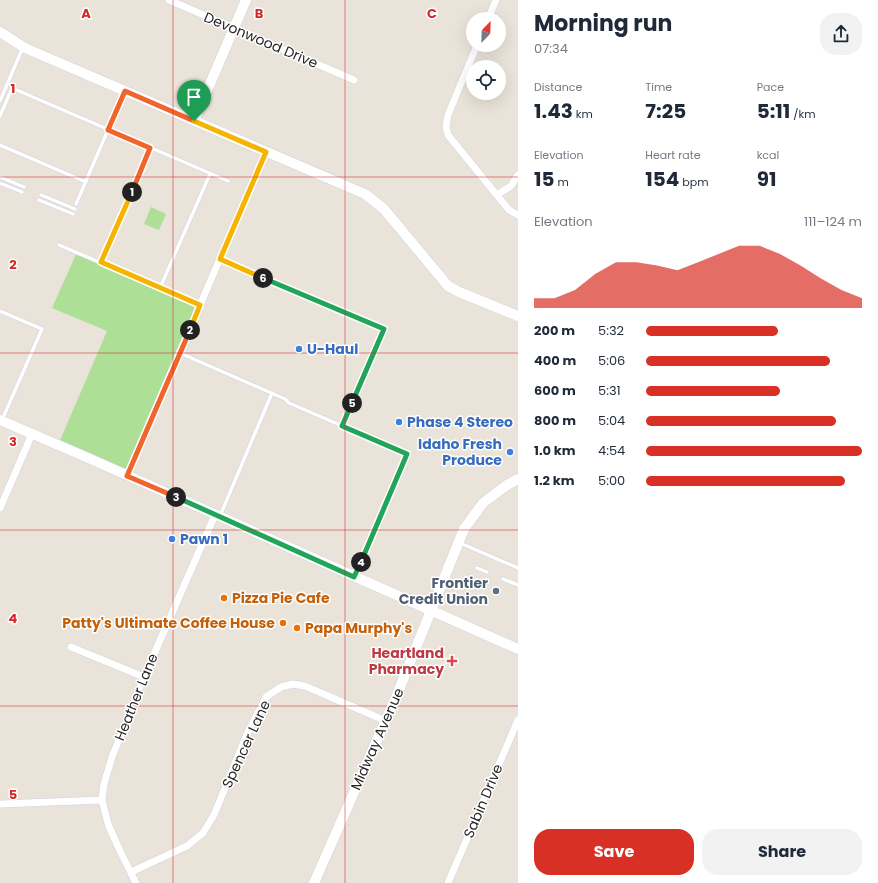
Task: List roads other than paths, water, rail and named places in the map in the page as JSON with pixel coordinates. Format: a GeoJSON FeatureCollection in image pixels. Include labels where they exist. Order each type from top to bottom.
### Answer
{"type":"FeatureCollection","features":[{"type":"Feature","properties":{"kind":"street","name":"Devonwood Drive"},"geometry":{"type":"LineString","coordinates":[[169,0],[354,80]]}},
{"type":"Feature","properties":{"kind":"street"},"geometry":{"type":"LineString","coordinates":[[194,121],[246,0]]}},
{"type":"Feature","properties":{"kind":"street"},"geometry":{"type":"LineString","coordinates":[[491,12],[496,0]]}},
{"type":"Feature","properties":{"kind":"street"},"geometry":{"type":"LineString","coordinates":[[0,32],[23,47],[365,194],[384,208],[448,286],[518,316]]}},
{"type":"Feature","properties":{"kind":"street"},"geometry":{"type":"LineString","coordinates":[[474,52],[448,115],[446,126],[448,136],[509,210],[518,215]]}},
{"type":"Feature","properties":{"kind":"street"},"geometry":{"type":"LineString","coordinates":[[127,476],[266,152]]}},
{"type":"Feature","properties":{"kind":"street"},"geometry":{"type":"LineString","coordinates":[[497,195],[511,186],[518,175]]}},
{"type":"Feature","properties":{"kind":"street"},"geometry":{"type":"LineString","coordinates":[[1,421],[518,649]]}},
{"type":"Feature","properties":{"kind":"street"},"geometry":{"type":"LineString","coordinates":[[0,508],[32,434]]}},
{"type":"Feature","properties":{"kind":"street","name":"Midway Avenue"},"geometry":{"type":"LineString","coordinates":[[314,883],[386,721],[459,542],[471,518],[482,503],[507,484],[518,479]]}},
{"type":"Feature","properties":{"kind":"street","name":"Heather Lane"},"geometry":{"type":"LineString","coordinates":[[136,883],[108,824],[102,800],[104,784],[112,757],[144,678],[217,516]]}},
{"type":"Feature","properties":{"kind":"street"},"geometry":{"type":"LineString","coordinates":[[71,647],[144,678]]}},
{"type":"Feature","properties":{"kind":"street","name":"Spencer Lane"},"geometry":{"type":"LineString","coordinates":[[131,872],[188,846],[203,833],[214,814],[247,734],[266,697],[281,687],[293,684],[305,686],[386,721]]}},
{"type":"Feature","properties":{"kind":"street","name":"Sabin Drive"},"geometry":{"type":"LineString","coordinates":[[448,883],[518,720]]}},
{"type":"Feature","properties":{"kind":"street"},"geometry":{"type":"LineString","coordinates":[[1,804],[102,800]]}},
{"type":"Feature","properties":{"kind":"lane"},"geometry":{"type":"LineString","coordinates":[[0,101],[23,47]]}},
{"type":"Feature","properties":{"kind":"lane"},"geometry":{"type":"LineString","coordinates":[[0,116],[12,88],[228,181]]}},
{"type":"Feature","properties":{"kind":"lane"},"geometry":{"type":"LineString","coordinates":[[76,204],[125,91]]}},
{"type":"Feature","properties":{"kind":"lane"},"geometry":{"type":"LineString","coordinates":[[0,146],[86,182]]}},
{"type":"Feature","properties":{"kind":"lane"},"geometry":{"type":"LineString","coordinates":[[101,262],[150,148]]}},
{"type":"Feature","properties":{"kind":"lane"},"geometry":{"type":"LineString","coordinates":[[160,288],[210,174]]}},
{"type":"Feature","properties":{"kind":"lane"},"geometry":{"type":"LineString","coordinates":[[0,177],[24,187]]}},
{"type":"Feature","properties":{"kind":"lane"},"geometry":{"type":"LineString","coordinates":[[0,183],[22,192]]}},
{"type":"Feature","properties":{"kind":"lane"},"geometry":{"type":"LineString","coordinates":[[42,194],[75,209]]}},
{"type":"Feature","properties":{"kind":"lane"},"geometry":{"type":"LineString","coordinates":[[39,200],[73,214]]}},
{"type":"Feature","properties":{"kind":"lane"},"geometry":{"type":"LineString","coordinates":[[59,244],[200,305]]}},
{"type":"Feature","properties":{"kind":"lane"},"geometry":{"type":"LineString","coordinates":[[220,259],[384,329],[342,426]]}},
{"type":"Feature","properties":{"kind":"lane"},"geometry":{"type":"LineString","coordinates":[[0,311],[42,329],[1,421]]}},
{"type":"Feature","properties":{"kind":"lane"},"geometry":{"type":"LineString","coordinates":[[180,353],[285,399],[289,404],[407,454],[354,577]]}},
{"type":"Feature","properties":{"kind":"lane"},"geometry":{"type":"LineString","coordinates":[[217,516],[272,393]]}},
{"type":"Feature","properties":{"kind":"lane"},"geometry":{"type":"LineString","coordinates":[[459,542],[518,568]]}},
{"type":"Feature","properties":{"kind":"lane"},"geometry":{"type":"LineString","coordinates":[[477,568],[487,572]]}},
{"type":"Feature","properties":{"kind":"lane"},"geometry":{"type":"LineString","coordinates":[[503,579],[518,585]]}},
{"type":"Feature","properties":{"kind":"place","name":"U-Haul"},"geometry":{"type":"Point","coordinates":[299,349]}},
{"type":"Feature","properties":{"kind":"place","name":"Phase 4 Stereo"},"geometry":{"type":"Point","coordinates":[399,422]}},
{"type":"Feature","properties":{"kind":"place","name":"Idaho Fresh Produce"},"geometry":{"type":"Point","coordinates":[510,452]}},
{"type":"Feature","properties":{"kind":"place","name":"Pawn 1"},"geometry":{"type":"Point","coordinates":[172,539]}},
{"type":"Feature","properties":{"kind":"place","name":"Frontier Credit Union"},"geometry":{"type":"Point","coordinates":[496,591]}},
{"type":"Feature","properties":{"kind":"place","name":"Pizza Pie Cafe"},"geometry":{"type":"Point","coordinates":[224,598]}},
{"type":"Feature","properties":{"kind":"place","name":"Patty's Ultimate Coffee House"},"geometry":{"type":"Point","coordinates":[283,623]}},
{"type":"Feature","properties":{"kind":"place","name":"Papa Murphy's"},"geometry":{"type":"Point","coordinates":[297,628]}},
{"type":"Feature","properties":{"kind":"place","name":"Heartland Pharmacy"},"geometry":{"type":"Point","coordinates":[452,661]}}]}
